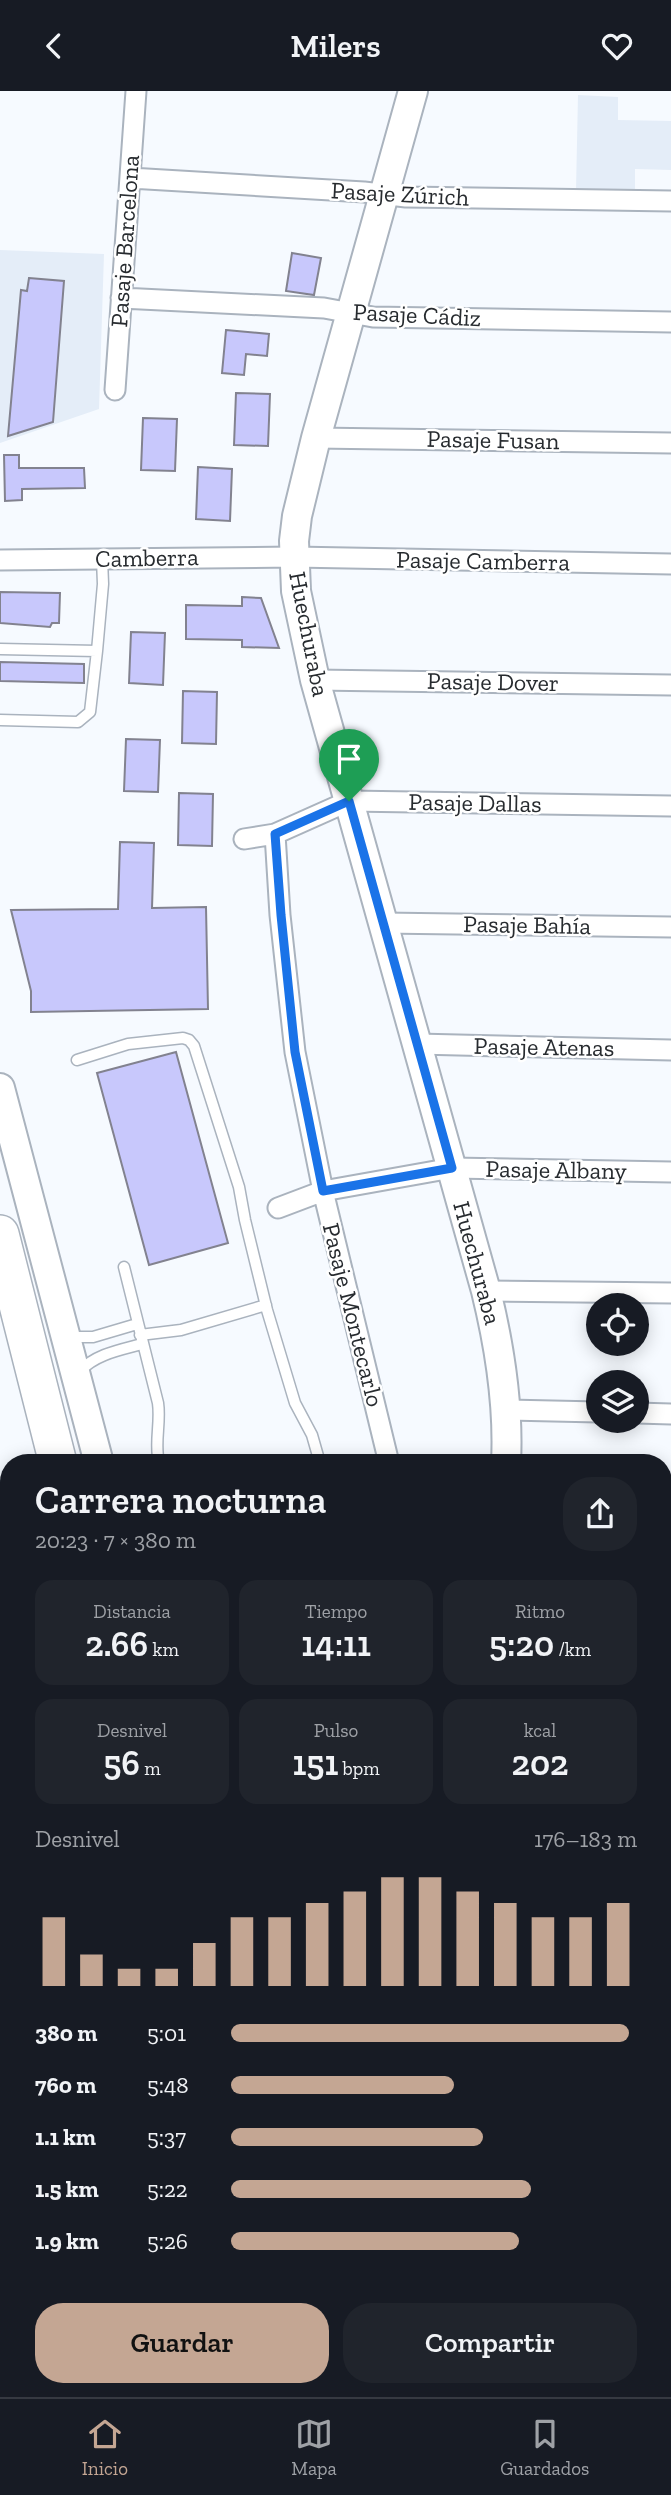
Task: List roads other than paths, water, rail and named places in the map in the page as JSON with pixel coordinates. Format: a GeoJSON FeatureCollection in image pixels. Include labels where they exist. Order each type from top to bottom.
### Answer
{"type":"FeatureCollection","features":[{"type":"Feature","properties":{"kind":"highway"},"geometry":{"type":"LineString","coordinates":[[0,1234],[56,1454]]}},
{"type":"Feature","properties":{"kind":"street","name":"Pasaje Barcelona"},"geometry":{"type":"LineString","coordinates":[[115,390],[136,91]]}},
{"type":"Feature","properties":{"kind":"street","name":"Huechuraba"},"geometry":{"type":"LineString","coordinates":[[413,91],[316,437],[297,516],[294,557],[296,591],[315,680],[499,1343],[507,1410],[506,1454]]}},
{"type":"Feature","properties":{"kind":"street","name":"Pasaje Zúrich"},"geometry":{"type":"LineString","coordinates":[[130,178],[406,197],[671,201]]}},
{"type":"Feature","properties":{"kind":"street","name":"Pasaje Cádiz"},"geometry":{"type":"LineString","coordinates":[[121,298],[324,308],[373,317],[671,322]]}},
{"type":"Feature","properties":{"kind":"street","name":"Pasaje Fusan"},"geometry":{"type":"LineString","coordinates":[[316,437],[671,443]]}},
{"type":"Feature","properties":{"kind":"street","name":"Camberra"},"geometry":{"type":"LineString","coordinates":[[0,560],[294,557]]}},
{"type":"Feature","properties":{"kind":"street","name":"Pasaje Camberra"},"geometry":{"type":"LineString","coordinates":[[294,557],[671,564]]}},
{"type":"Feature","properties":{"kind":"street","name":"Pasaje Dover"},"geometry":{"type":"LineString","coordinates":[[315,680],[671,685]]}},
{"type":"Feature","properties":{"kind":"street","name":"Pasaje Dallas"},"geometry":{"type":"LineString","coordinates":[[244,839],[275,834],[349,801],[671,806]]}},
{"type":"Feature","properties":{"kind":"street","name":"Pasaje Montecarlo"},"geometry":{"type":"LineString","coordinates":[[275,834],[295,1052],[323,1191],[387,1454]]}},
{"type":"Feature","properties":{"kind":"street","name":"Pasaje Bahía"},"geometry":{"type":"LineString","coordinates":[[383,923],[671,927]]}},
{"type":"Feature","properties":{"kind":"street","name":"Pasaje Atenas"},"geometry":{"type":"LineString","coordinates":[[417,1044],[671,1050]]}},
{"type":"Feature","properties":{"kind":"street"},"geometry":{"type":"LineString","coordinates":[[0,1088],[97,1454]]}},
{"type":"Feature","properties":{"kind":"street","name":"Pasaje Albany"},"geometry":{"type":"LineString","coordinates":[[278,1208],[323,1191],[452,1168],[671,1172]]}},
{"type":"Feature","properties":{"kind":"street"},"geometry":{"type":"LineString","coordinates":[[486,1291],[671,1293]]}},
{"type":"Feature","properties":{"kind":"street"},"geometry":{"type":"LineString","coordinates":[[507,1410],[586,1412]]}},
{"type":"Feature","properties":{"kind":"street"},"geometry":{"type":"LineString","coordinates":[[649,1413],[671,1414]]}},
{"type":"Feature","properties":{"kind":"lane"},"geometry":{"type":"LineString","coordinates":[[0,720],[78,722],[90,712],[103,584],[102,559]]}},
{"type":"Feature","properties":{"kind":"lane"},"geometry":{"type":"LineString","coordinates":[[0,649],[97,651]]}},
{"type":"Feature","properties":{"kind":"lane"},"geometry":{"type":"LineString","coordinates":[[77,1060],[128,1044],[183,1038],[194,1046],[239,1187],[266,1305],[295,1403],[312,1435],[317,1454]]}},
{"type":"Feature","properties":{"kind":"lane"},"geometry":{"type":"LineString","coordinates":[[124,1267],[160,1417],[157,1454]]}},
{"type":"Feature","properties":{"kind":"lane"},"geometry":{"type":"LineString","coordinates":[[77,1374],[99,1356],[141,1339],[266,1305]]}},
{"type":"Feature","properties":{"kind":"lane"},"geometry":{"type":"LineString","coordinates":[[67,1337],[93,1337],[137,1324]]}}]}
